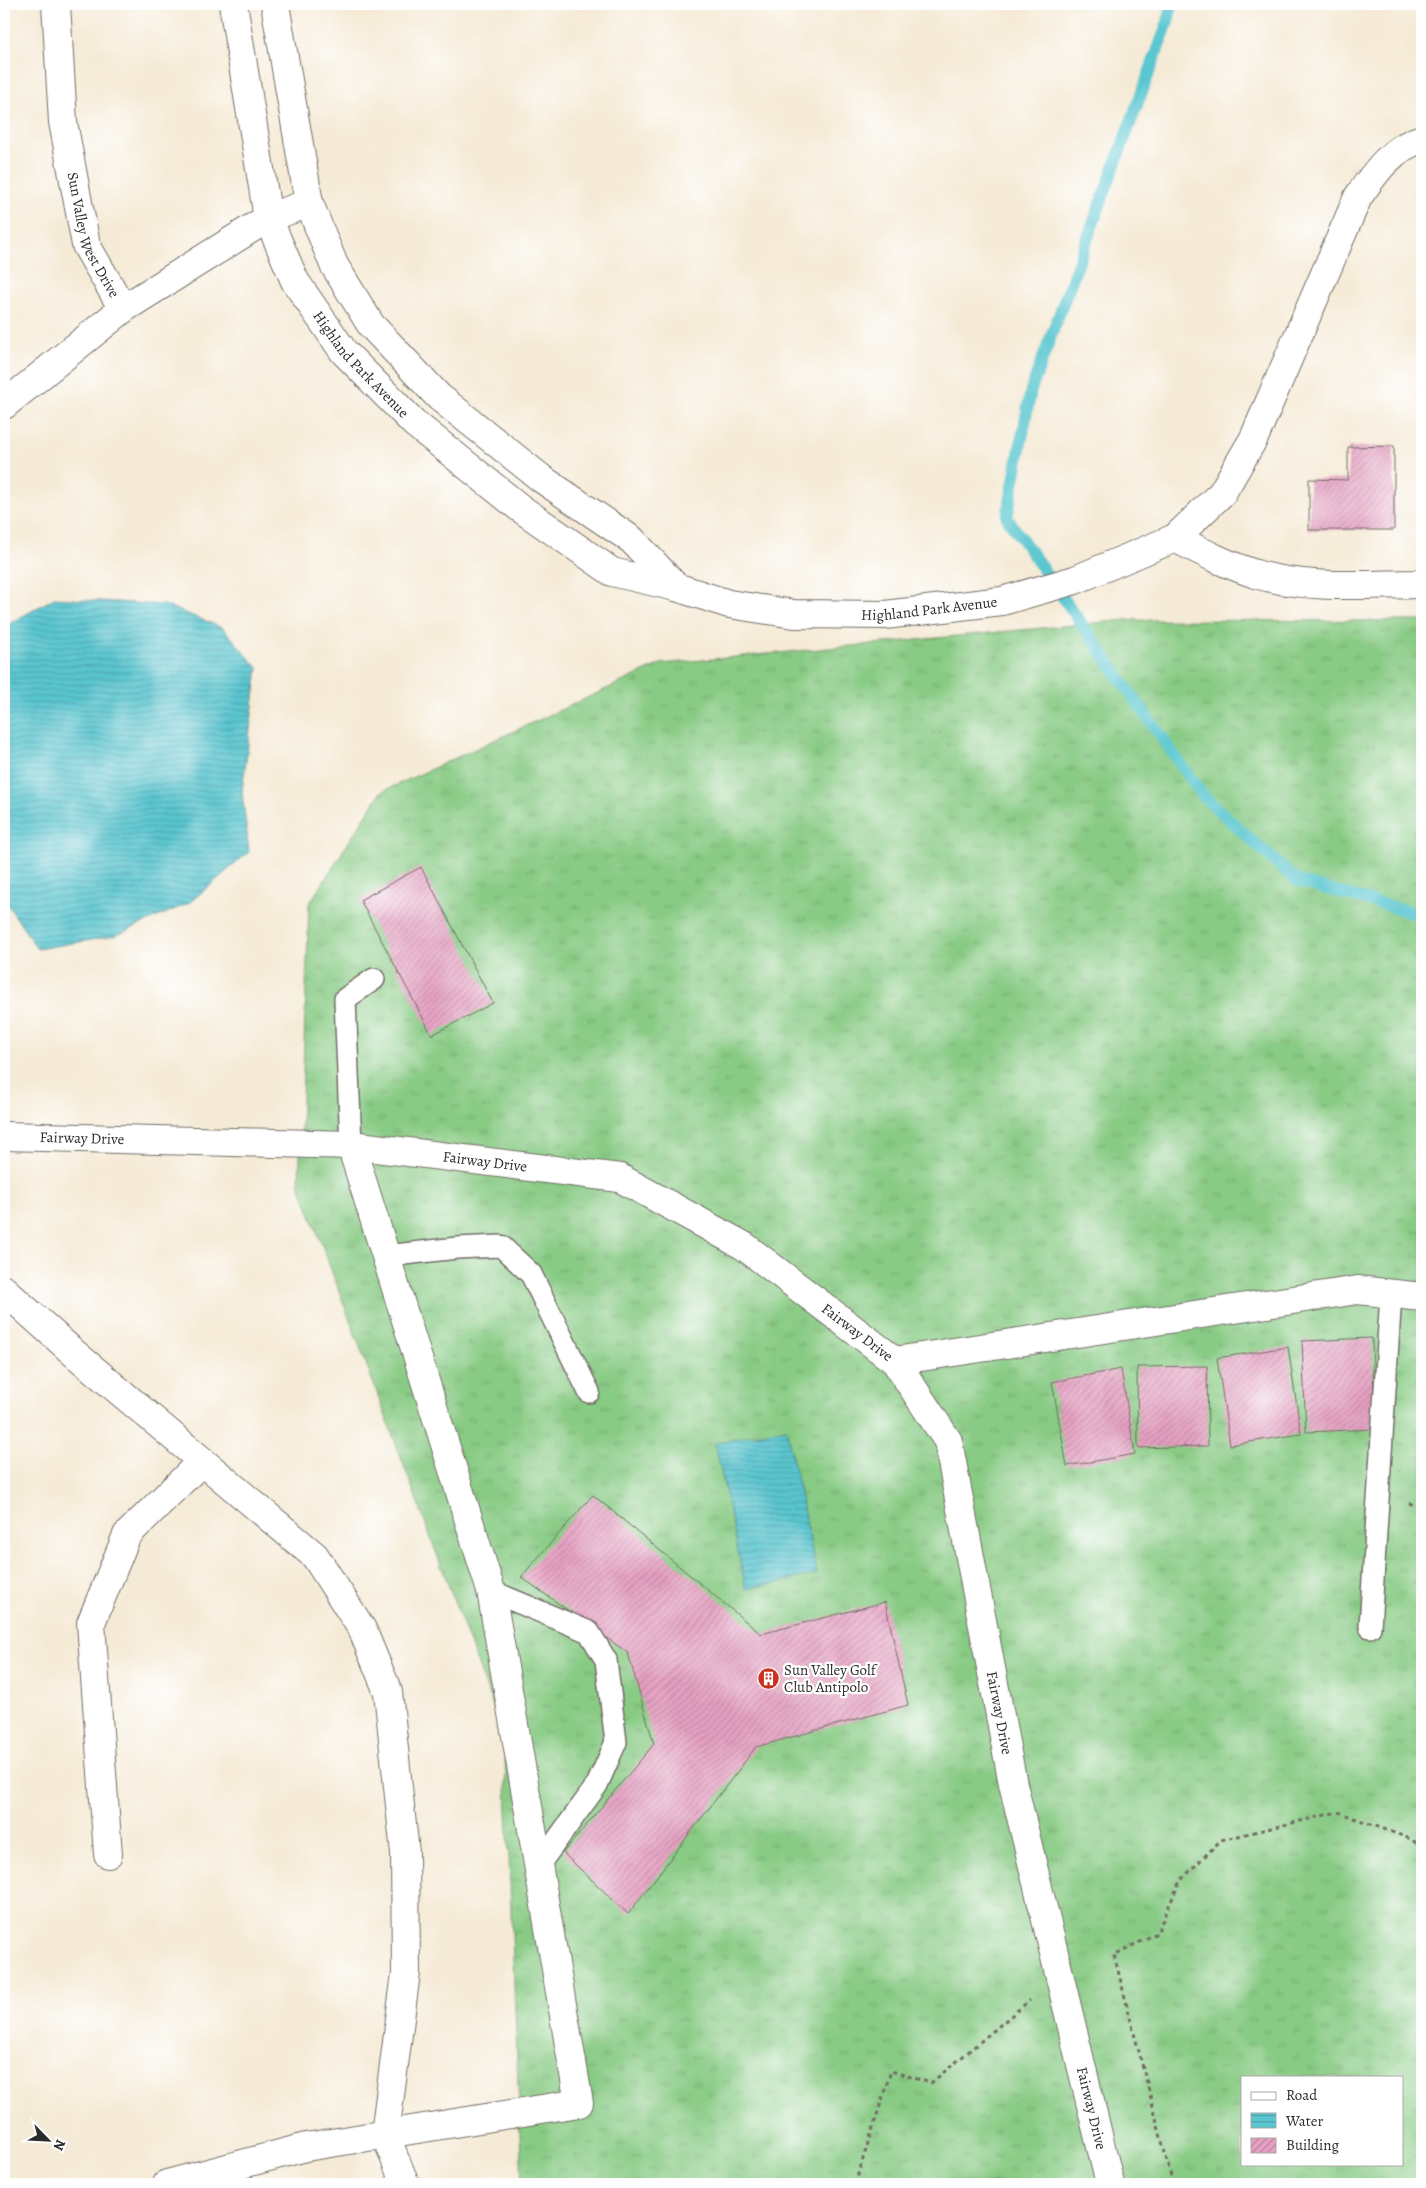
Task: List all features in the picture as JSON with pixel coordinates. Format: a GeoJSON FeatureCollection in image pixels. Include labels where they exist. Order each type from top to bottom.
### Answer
{"type":"FeatureCollection","features":[{"type":"Feature","properties":{"kind":"street","name":"Sun Valley West Drive"},"geometry":{"type":"LineString","coordinates":[[56,4],[63,122],[86,245],[122,309],[268,218],[309,203]]}},
{"type":"Feature","properties":{"kind":"street","name":"Highland Park Avenue"},"geometry":{"type":"LineString","coordinates":[[233,4],[268,218],[295,281],[344,352],[414,423],[520,508],[612,572],[676,587],[729,604],[794,614],[885,615],[1002,601],[1075,580],[1175,538]]}},
{"type":"Feature","properties":{"kind":"street","name":"Highland Park Avenue"},"geometry":{"type":"LineString","coordinates":[[275,4],[309,203],[334,265],[371,325],[432,390],[542,479],[632,540],[676,587]]}},
{"type":"Feature","properties":{"kind":"street"},"geometry":{"type":"LineString","coordinates":[[1422,140],[1412,142],[1381,165],[1358,197],[1254,438],[1222,493],[1175,538],[1216,560],[1260,575],[1310,583],[1422,584]]}},
{"type":"Feature","properties":{"kind":"street"},"geometry":{"type":"LineString","coordinates":[[4,405],[122,309]]}},
{"type":"Feature","properties":{"kind":"street","name":"Fairway Drive"},"geometry":{"type":"LineString","coordinates":[[4,1136],[351,1145],[620,1178],[744,1246],[895,1361],[948,1441],[1013,1784],[1110,2184]]}},
{"type":"Feature","properties":{"kind":"street"},"geometry":{"type":"LineString","coordinates":[[167,2184],[306,2147],[579,2102],[491,1591],[351,1145]]}},
{"type":"Feature","properties":{"kind":"street"},"geometry":{"type":"LineString","coordinates":[[4,1290],[74,1353],[315,1556],[362,1629],[388,1692],[405,1853],[406,1973],[385,2134],[405,2184]]}},
{"type":"Feature","properties":{"kind":"street"},"geometry":{"type":"LineString","coordinates":[[895,1361],[1358,1290],[1422,1297]]}},
{"type":"Feature","properties":{"kind":"street"},"geometry":{"type":"LineString","coordinates":[[108,1854],[91,1624],[127,1535],[202,1461]]}},
{"type":"Feature","properties":{"kind":"lane"},"geometry":{"type":"LineString","coordinates":[[351,1145],[345,999],[374,979]]}},
{"type":"Feature","properties":{"kind":"lane"},"geometry":{"type":"LineString","coordinates":[[386,1256],[457,1248],[501,1246],[532,1274],[589,1392]]}},
{"type":"Feature","properties":{"kind":"lane"},"geometry":{"type":"LineString","coordinates":[[1370,1627],[1391,1294]]}},
{"type":"Feature","properties":{"kind":"lane"},"geometry":{"type":"LineString","coordinates":[[491,1591],[589,1632],[606,1660],[616,1742],[597,1785],[538,1866]]}},
{"type":"Feature","properties":{"kind":"path"},"geometry":{"type":"LineString","coordinates":[[1173,2184],[1114,1955],[1157,1933],[1180,1881],[1221,1840],[1338,1812],[1408,1838],[1422,1846]]}},
{"type":"Feature","properties":{"kind":"path"},"geometry":{"type":"LineString","coordinates":[[855,2184],[891,2071],[931,2083],[1033,1997]]}},
{"type":"Feature","properties":{"kind":"green space"},"geometry":{"type":"Polygon","coordinates":[[[1126,620],[1422,621],[1422,2184],[522,2184],[504,1735],[299,1183],[309,904],[381,792],[661,664],[1126,620]]]}},
{"type":"Feature","properties":{"kind":"water"},"geometry":{"type":"Polygon","coordinates":[[[54,598],[165,605],[223,628],[258,668],[242,791],[249,852],[189,903],[115,936],[37,949],[4,899],[4,627],[54,598]]]}},
{"type":"Feature","properties":{"kind":"water"},"geometry":{"type":"Polygon","coordinates":[[[786,1428],[817,1574],[746,1589],[715,1443],[786,1428]]]}},
{"type":"Feature","properties":{"kind":"building"},"geometry":{"type":"Polygon","coordinates":[[[1394,446],[1394,530],[1309,530],[1309,479],[1348,480],[1348,447],[1394,446]]]}},
{"type":"Feature","properties":{"kind":"building"},"geometry":{"type":"Polygon","coordinates":[[[421,867],[493,1003],[432,1035],[360,900],[421,867]]]}},
{"type":"Feature","properties":{"kind":"building"},"geometry":{"type":"Polygon","coordinates":[[[1372,1338],[1375,1429],[1306,1432],[1302,1341],[1372,1338]]]}},
{"type":"Feature","properties":{"kind":"building"},"geometry":{"type":"Polygon","coordinates":[[[1288,1347],[1301,1434],[1230,1445],[1217,1358],[1288,1347]]]}},
{"type":"Feature","properties":{"kind":"building"},"geometry":{"type":"Polygon","coordinates":[[[1207,1366],[1208,1446],[1138,1448],[1137,1367],[1207,1366]]]}},
{"type":"Feature","properties":{"kind":"building"},"geometry":{"type":"Polygon","coordinates":[[[1121,1369],[1135,1454],[1067,1466],[1052,1382],[1121,1369]]]}},
{"type":"Feature","properties":{"kind":"building","name":"Sun Valley Golf Club Antipolo"},"geometry":{"type":"Polygon","coordinates":[[[593,1495],[761,1634],[885,1602],[908,1705],[756,1747],[628,1914],[563,1853],[654,1744],[628,1653],[521,1577],[593,1495]]]}},
{"type":"Feature","properties":{"kind":"waterway"},"geometry":{"type":"LineString","coordinates":[[1172,4],[1168,22],[1031,390],[1007,518],[1203,796],[1297,881],[1422,915]]}},
{"type":"Feature","properties":{"kind":"place","name":"Sun Valley Golf Club Antipolo"},"geometry":{"type":"Point","coordinates":[768,1679]}}]}
